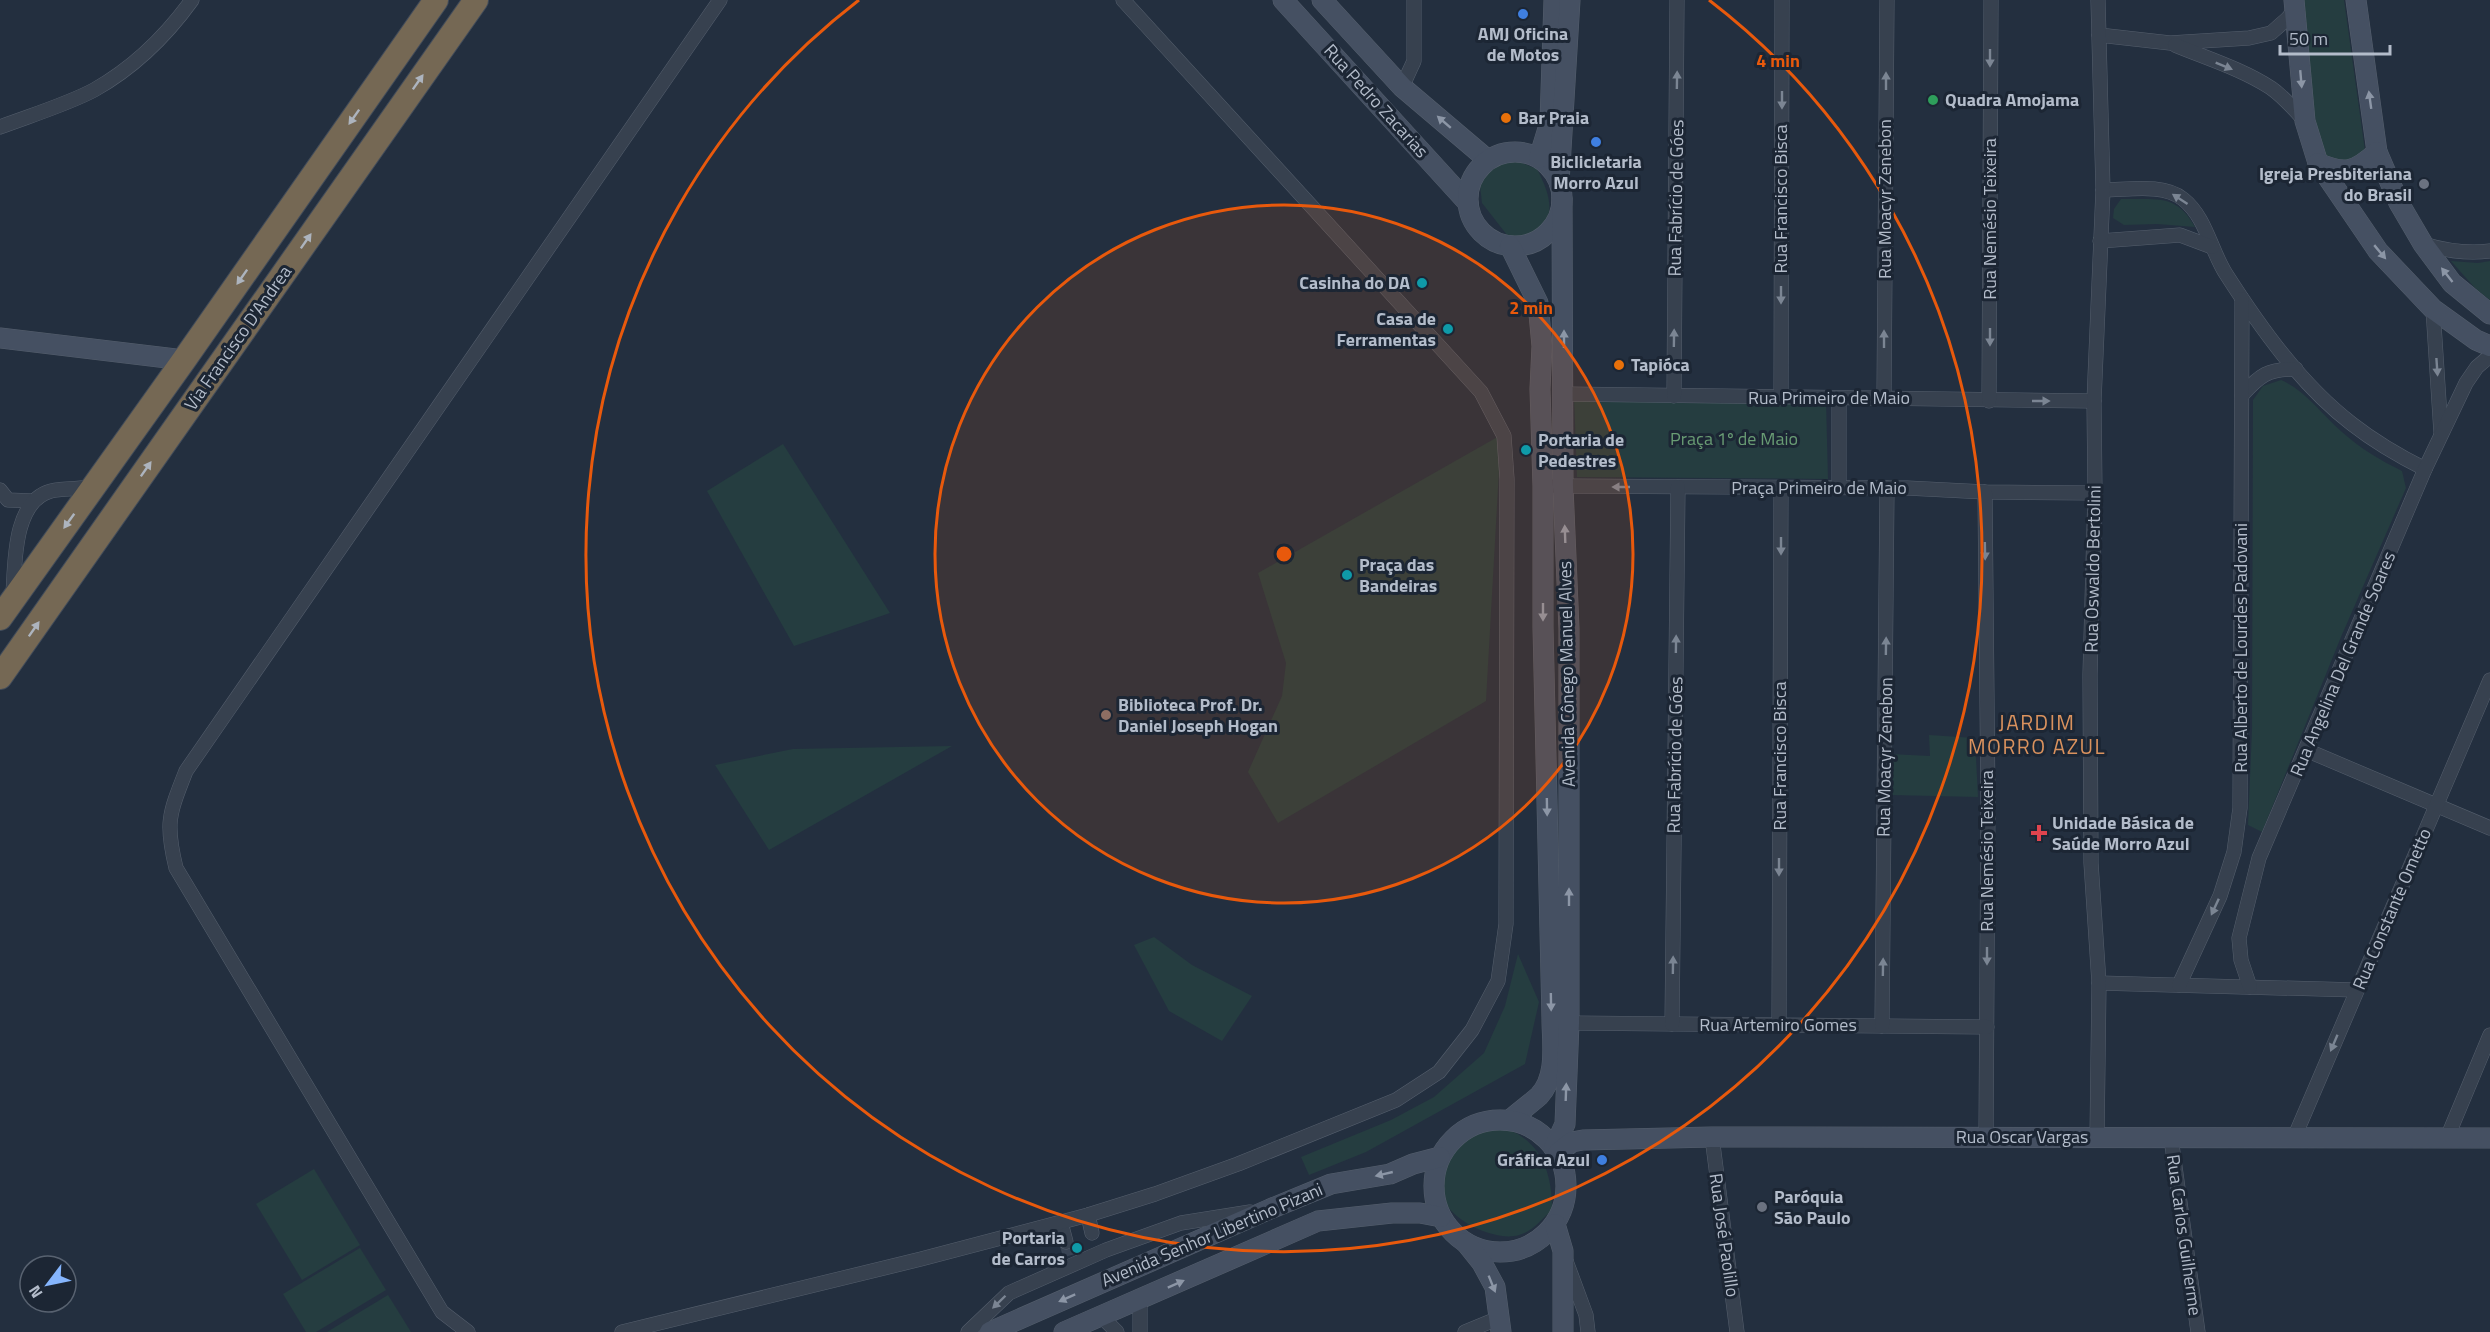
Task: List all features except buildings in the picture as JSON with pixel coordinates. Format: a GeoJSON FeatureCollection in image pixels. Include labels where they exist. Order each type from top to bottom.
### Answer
{"type":"FeatureCollection","features":[{"type":"Feature","properties":{"kind":"highway","name":"Via Francisco D'Andrea"},"geometry":{"type":"LineString","coordinates":[[7,608],[436,0]]}},
{"type":"Feature","properties":{"kind":"highway","name":"Via Francisco D'Andrea"},"geometry":{"type":"LineString","coordinates":[[0,677],[476,0]]}},
{"type":"Feature","properties":{"kind":"street"},"geometry":{"type":"LineString","coordinates":[[0,127],[93,90],[138,59],[176,22],[192,0]]}},
{"type":"Feature","properties":{"kind":"street"},"geometry":{"type":"LineString","coordinates":[[468,1332],[442,1312],[176,868],[168,837],[171,809],[186,771],[720,0]]}},
{"type":"Feature","properties":{"kind":"street"},"geometry":{"type":"LineString","coordinates":[[622,1332],[1061,1223],[1155,1194],[1297,1140],[1396,1100],[1439,1072],[1472,1030],[1498,981],[1506,924],[1507,479],[1504,436],[1481,392],[1123,0]]}},
{"type":"Feature","properties":{"kind":"street","name":"Rua Pedro Zacarias"},"geometry":{"type":"LineString","coordinates":[[1283,0],[1468,203]]}},
{"type":"Feature","properties":{"kind":"street","name":"Rua Pedro Zacarias"},"geometry":{"type":"LineString","coordinates":[[1322,0],[1402,87],[1488,160]]}},
{"type":"Feature","properties":{"kind":"street"},"geometry":{"type":"LineString","coordinates":[[1402,87],[1414,62],[1414,0]]}},
{"type":"Feature","properties":{"kind":"street"},"geometry":{"type":"LineString","coordinates":[[1539,158],[1550,122],[1554,0]]}},
{"type":"Feature","properties":{"kind":"street","name":"Avenida Cônego Manuel Alves"},"geometry":{"type":"LineString","coordinates":[[1510,1120],[1538,1096],[1547,1085],[1551,1069],[1543,627],[1553,486],[1564,394],[1561,190],[1570,0]]}},
{"type":"Feature","properties":{"kind":"street","name":"Rua Fabrício de Góes"},"geometry":{"type":"LineString","coordinates":[[1674,396],[1677,0]]}},
{"type":"Feature","properties":{"kind":"street","name":"Rua Francisco Bisca"},"geometry":{"type":"LineString","coordinates":[[1781,398],[1782,0]]}},
{"type":"Feature","properties":{"kind":"street","name":"Rua Moacyr Zenebon"},"geometry":{"type":"LineString","coordinates":[[1884,398],[1887,0]]}},
{"type":"Feature","properties":{"kind":"street","name":"Rua Nemésio Teixeira"},"geometry":{"type":"LineString","coordinates":[[1989,401],[1990,0]]}},
{"type":"Feature","properties":{"kind":"street","name":"Rua Oswaldo Bertolini"},"geometry":{"type":"LineString","coordinates":[[2097,1138],[2098,983],[2091,863],[2090,675],[2096,493],[2094,401],[2103,190],[2098,0]]}},
{"type":"Feature","properties":{"kind":"street"},"geometry":{"type":"LineString","coordinates":[[2356,0],[2377,152],[2399,203],[2423,244],[2452,283],[2490,314]]}},
{"type":"Feature","properties":{"kind":"street"},"geometry":{"type":"LineString","coordinates":[[2099,34],[2170,43],[2249,39],[2271,33],[2288,18],[2295,4]]}},
{"type":"Feature","properties":{"kind":"street"},"geometry":{"type":"LineString","coordinates":[[2295,4],[2305,121],[2318,163],[2378,251],[2433,309],[2476,340],[2490,346]]}},
{"type":"Feature","properties":{"kind":"street"},"geometry":{"type":"LineString","coordinates":[[2170,43],[2253,77],[2272,88],[2305,121]]}},
{"type":"Feature","properties":{"kind":"street"},"geometry":{"type":"LineString","coordinates":[[2318,163],[2336,171],[2353,169],[2377,152]]}},
{"type":"Feature","properties":{"kind":"street"},"geometry":{"type":"LineString","coordinates":[[1526,153],[1539,158],[1551,168],[1561,190],[1560,214],[1552,228],[1541,239],[1526,245],[1510,246],[1495,241],[1482,231],[1473,218],[1468,203],[1470,187],[1477,172],[1488,160],[1500,154],[1526,153]]}},
{"type":"Feature","properties":{"kind":"street"},"geometry":{"type":"LineString","coordinates":[[2103,190],[2163,190],[2183,199],[2197,214],[2212,247],[2242,299],[2296,369],[2350,423],[2390,451],[2425,470]]}},
{"type":"Feature","properties":{"kind":"street"},"geometry":{"type":"LineString","coordinates":[[2100,241],[2180,235],[2212,247]]}},
{"type":"Feature","properties":{"kind":"street"},"geometry":{"type":"LineString","coordinates":[[2423,244],[2447,251],[2474,253],[2490,251]]}},
{"type":"Feature","properties":{"kind":"street","name":"Avenida Cônego Manuel Alves"},"geometry":{"type":"LineString","coordinates":[[1510,246],[1538,303],[1542,346],[1540,389],[1569,629],[1569,1023],[1565,1124],[1556,1151]]}},
{"type":"Feature","properties":{"kind":"street","name":"Rua Alberto de Lourdes Padovani"},"geometry":{"type":"LineString","coordinates":[[2179,985],[2220,896],[2235,852],[2240,808],[2242,299]]}},
{"type":"Feature","properties":{"kind":"street"},"geometry":{"type":"LineString","coordinates":[[2433,309],[2441,435]]}},
{"type":"Feature","properties":{"kind":"street"},"geometry":{"type":"LineString","coordinates":[[0,338],[184,360]]}},
{"type":"Feature","properties":{"kind":"street"},"geometry":{"type":"LineString","coordinates":[[1542,346],[1550,386],[1555,392],[1564,394]]}},
{"type":"Feature","properties":{"kind":"street","name":"Rua Angelina Del Grande Soares"},"geometry":{"type":"LineString","coordinates":[[2250,987],[2241,960],[2239,938],[2259,858],[2441,435],[2466,383],[2477,367],[2490,356]]}},
{"type":"Feature","properties":{"kind":"street"},"geometry":{"type":"LineString","coordinates":[[2242,395],[2257,378],[2275,369],[2296,369]]}},
{"type":"Feature","properties":{"kind":"street","name":"Rua Primeiro de Maio"},"geometry":{"type":"LineString","coordinates":[[1564,394],[2094,401]]}},
{"type":"Feature","properties":{"kind":"street"},"geometry":{"type":"LineString","coordinates":[[1839,398],[1839,488]]}},
{"type":"Feature","properties":{"kind":"street","name":"Praça Primeiro de Maio"},"geometry":{"type":"LineString","coordinates":[[1553,486],[1887,488],[2096,493]]}},
{"type":"Feature","properties":{"kind":"street","name":"Rua Fabrício de Góes"},"geometry":{"type":"LineString","coordinates":[[1672,1024],[1678,487]]}},
{"type":"Feature","properties":{"kind":"street"},"geometry":{"type":"LineString","coordinates":[[7,608],[15,548],[25,512],[33,501],[51,491],[93,488]]}},
{"type":"Feature","properties":{"kind":"street","name":"Rua Francisco Bisca"},"geometry":{"type":"LineString","coordinates":[[1779,1025],[1781,488]]}},
{"type":"Feature","properties":{"kind":"street","name":"Rua Moacyr Zenebon"},"geometry":{"type":"LineString","coordinates":[[1882,1026],[1887,488]]}},
{"type":"Feature","properties":{"kind":"street"},"geometry":{"type":"LineString","coordinates":[[0,490],[8,500],[33,501]]}},
{"type":"Feature","properties":{"kind":"street","name":"Rua Nemésio Teixeira"},"geometry":{"type":"LineString","coordinates":[[1985,492],[1988,805],[1986,1137]]}},
{"type":"Feature","properties":{"kind":"street","name":"Rua Constante Ometto"},"geometry":{"type":"LineString","coordinates":[[2294,1138],[2490,680]]}},
{"type":"Feature","properties":{"kind":"street"},"geometry":{"type":"LineString","coordinates":[[2306,750],[2490,828]]}},
{"type":"Feature","properties":{"kind":"street"},"geometry":{"type":"LineString","coordinates":[[2235,852],[2259,858]]}},
{"type":"Feature","properties":{"kind":"street"},"geometry":{"type":"LineString","coordinates":[[2098,983],[2357,990]]}},
{"type":"Feature","properties":{"kind":"street","name":"Rua Artemiro Gomes"},"geometry":{"type":"LineString","coordinates":[[1569,1023],[1987,1027]]}},
{"type":"Feature","properties":{"kind":"street"},"geometry":{"type":"LineString","coordinates":[[2447,1138],[2490,1035]]}},
{"type":"Feature","properties":{"kind":"street"},"geometry":{"type":"LineString","coordinates":[[1465,1332],[1500,1325],[1495,1287],[1482,1263],[1466,1243],[1452,1232],[1442,1217],[1434,1197],[1434,1177],[1440,1157],[1452,1139],[1469,1127],[1489,1120],[1510,1120],[1527,1125],[1542,1135],[1556,1151],[1564,1170],[1566,1189],[1563,1207],[1555,1224],[1541,1238],[1524,1248],[1504,1252],[1484,1250],[1466,1243]]}},
{"type":"Feature","properties":{"kind":"street","name":"Rua Oscar Vargas"},"geometry":{"type":"LineString","coordinates":[[1556,1151],[1572,1142],[1583,1140],[1712,1137],[2490,1138]]}},
{"type":"Feature","properties":{"kind":"street","name":"Rua José Paolillo"},"geometry":{"type":"LineString","coordinates":[[1712,1137],[1737,1332]]}},
{"type":"Feature","properties":{"kind":"street","name":"Rua Carlos Guilherme"},"geometry":{"type":"LineString","coordinates":[[2170,1138],[2198,1332]]}},
{"type":"Feature","properties":{"kind":"street","name":"Avenida Senhor Libertino Pizani"},"geometry":{"type":"LineString","coordinates":[[990,1332],[1331,1184],[1390,1174],[1413,1164],[1440,1157]]}},
{"type":"Feature","properties":{"kind":"street"},"geometry":{"type":"LineString","coordinates":[[968,1332],[1009,1293],[1072,1262],[1181,1223],[1270,1209]]}},
{"type":"Feature","properties":{"kind":"street","name":"Avenida Senhor Libertino Pizani"},"geometry":{"type":"LineString","coordinates":[[1064,1332],[1318,1221],[1392,1213],[1420,1213],[1442,1217]]}},
{"type":"Feature","properties":{"kind":"street"},"geometry":{"type":"LineString","coordinates":[[1088,1215],[1092,1233]]}},
{"type":"Feature","properties":{"kind":"street"},"geometry":{"type":"LineString","coordinates":[[1061,1223],[1066,1242]]}},
{"type":"Feature","properties":{"kind":"street"},"geometry":{"type":"LineString","coordinates":[[1555,1224],[1586,1315],[1588,1332]]}},
{"type":"Feature","properties":{"kind":"street"},"geometry":{"type":"LineString","coordinates":[[1563,1251],[1563,1332]]}},
{"type":"Feature","properties":{"kind":"street"},"geometry":{"type":"LineString","coordinates":[[1140,1300],[1140,1332]]}},
{"type":"Feature","properties":{"kind":"street"},"geometry":{"type":"LineString","coordinates":[[1101,1316],[1117,1332]]}},
{"type":"Feature","properties":{"kind":"green space"},"geometry":{"type":"Polygon","coordinates":[[[2303,0],[2344,0],[2365,151],[2350,166],[2327,160],[2320,140],[2313,101],[2303,0]]]}},
{"type":"Feature","properties":{"kind":"green space"},"geometry":{"type":"Polygon","coordinates":[[[1515,160],[1537,169],[1549,200],[1548,218],[1536,233],[1525,240],[1507,235],[1482,203],[1480,186],[1487,172],[1497,161],[1515,160]]]}},
{"type":"Feature","properties":{"kind":"green space"},"geometry":{"type":"Polygon","coordinates":[[[2121,199],[2155,199],[2173,203],[2188,216],[2195,227],[2157,224],[2124,225],[2113,218],[2114,209],[2121,199]]]}},
{"type":"Feature","properties":{"kind":"green space"},"geometry":{"type":"Polygon","coordinates":[[[2451,261],[2478,263],[2490,261],[2490,300],[2475,288],[2451,261]]]}},
{"type":"Feature","properties":{"kind":"green space"},"geometry":{"type":"Polygon","coordinates":[[[2281,380],[2306,396],[2356,444],[2402,471],[2406,488],[2341,637],[2262,832],[2248,825],[2252,730],[2253,400],[2263,386],[2281,380]]]}},
{"type":"Feature","properties":{"kind":"green space","name":"Praça 1º de Maio"},"geometry":{"type":"Polygon","coordinates":[[[1574,397],[1826,401],[1828,479],[1577,477],[1574,397]]]}},
{"type":"Feature","properties":{"kind":"green space"},"geometry":{"type":"Polygon","coordinates":[[[1501,435],[1486,701],[1278,823],[1248,772],[1282,696],[1286,663],[1258,573],[1501,435]]]}},
{"type":"Feature","properties":{"kind":"green space"},"geometry":{"type":"Polygon","coordinates":[[[783,444],[890,613],[794,646],[707,491],[783,444]]]}},
{"type":"Feature","properties":{"kind":"green space"},"geometry":{"type":"Polygon","coordinates":[[[1929,735],[1975,738],[1978,797],[1890,795],[1890,754],[1930,756],[1929,735]]]}},
{"type":"Feature","properties":{"kind":"green space"},"geometry":{"type":"Polygon","coordinates":[[[952,746],[769,850],[715,765],[793,749],[952,746]]]}},
{"type":"Feature","properties":{"kind":"green space"},"geometry":{"type":"Polygon","coordinates":[[[1154,937],[1192,965],[1252,996],[1222,1041],[1169,1011],[1134,945],[1154,937]]]}},
{"type":"Feature","properties":{"kind":"green space"},"geometry":{"type":"Polygon","coordinates":[[[1518,954],[1539,1002],[1525,1064],[1366,1152],[1309,1175],[1301,1157],[1391,1120],[1434,1097],[1484,1053],[1505,1006],[1518,954]]]}},
{"type":"Feature","properties":{"kind":"green space"},"geometry":{"type":"Polygon","coordinates":[[[1488,1125],[1504,1128],[1529,1142],[1545,1165],[1549,1179],[1552,1210],[1533,1228],[1519,1235],[1503,1236],[1478,1229],[1459,1218],[1446,1204],[1440,1190],[1439,1174],[1443,1159],[1453,1146],[1468,1134],[1488,1125]]]}},
{"type":"Feature","properties":{"kind":"green space"},"geometry":{"type":"Polygon","coordinates":[[[314,1169],[360,1245],[302,1280],[256,1204],[314,1169]]]}},
{"type":"Feature","properties":{"kind":"green space"},"geometry":{"type":"Polygon","coordinates":[[[360,1248],[386,1290],[316,1332],[306,1332],[283,1294],[360,1248]]]}},
{"type":"Feature","properties":{"kind":"green space"},"geometry":{"type":"Polygon","coordinates":[[[388,1295],[411,1332],[327,1332],[388,1295]]]}},
{"type":"Feature","properties":{"kind":"tunnel"},"geometry":{"type":"LineString","coordinates":[[1066,1242],[1071,1259]]}},
{"type":"Feature","properties":{"kind":"place","name":"AMJ Oficina de Motos"},"geometry":{"type":"Point","coordinates":[1523,14]}},
{"type":"Feature","properties":{"kind":"place","name":"Quadra Amojama"},"geometry":{"type":"Point","coordinates":[1933,100]}},
{"type":"Feature","properties":{"kind":"place","name":"Bar Praia"},"geometry":{"type":"Point","coordinates":[1506,118]}},
{"type":"Feature","properties":{"kind":"place","name":"Biclicletaria Morro Azul"},"geometry":{"type":"Point","coordinates":[1596,142]}},
{"type":"Feature","properties":{"kind":"place","name":"Igreja Presbiteriana do Brasil"},"geometry":{"type":"Point","coordinates":[2424,184]}},
{"type":"Feature","properties":{"kind":"place","name":"Casinha do DA"},"geometry":{"type":"Point","coordinates":[1422,283]}},
{"type":"Feature","properties":{"kind":"place","name":"Casa de Ferramentas"},"geometry":{"type":"Point","coordinates":[1448,329]}},
{"type":"Feature","properties":{"kind":"place","name":"Tapióca"},"geometry":{"type":"Point","coordinates":[1619,365]}},
{"type":"Feature","properties":{"kind":"place","name":"Portaria de Pedestres"},"geometry":{"type":"Point","coordinates":[1526,450]}},
{"type":"Feature","properties":{"kind":"place","name":"Praça das Bandeiras"},"geometry":{"type":"Point","coordinates":[1347,575]}},
{"type":"Feature","properties":{"kind":"place","name":"Biblioteca Prof. Dr. Daniel Joseph Hogan"},"geometry":{"type":"Point","coordinates":[1106,715]}},
{"type":"Feature","properties":{"kind":"place","name":"Unidade Básica de Saúde Morro Azul"},"geometry":{"type":"Point","coordinates":[2039,833]}},
{"type":"Feature","properties":{"kind":"place","name":"Gráfica Azul"},"geometry":{"type":"Point","coordinates":[1602,1160]}},
{"type":"Feature","properties":{"kind":"place","name":"Paróquia São Paulo"},"geometry":{"type":"Point","coordinates":[1762,1207]}},
{"type":"Feature","properties":{"kind":"place","name":"Portaria de Carros"},"geometry":{"type":"Point","coordinates":[1077,1248]}},
{"type":"Feature","properties":{"kind":"district","name":"JARDIM MORRO AZUL"},"geometry":{"type":"Point","coordinates":[2037,735]}}]}
